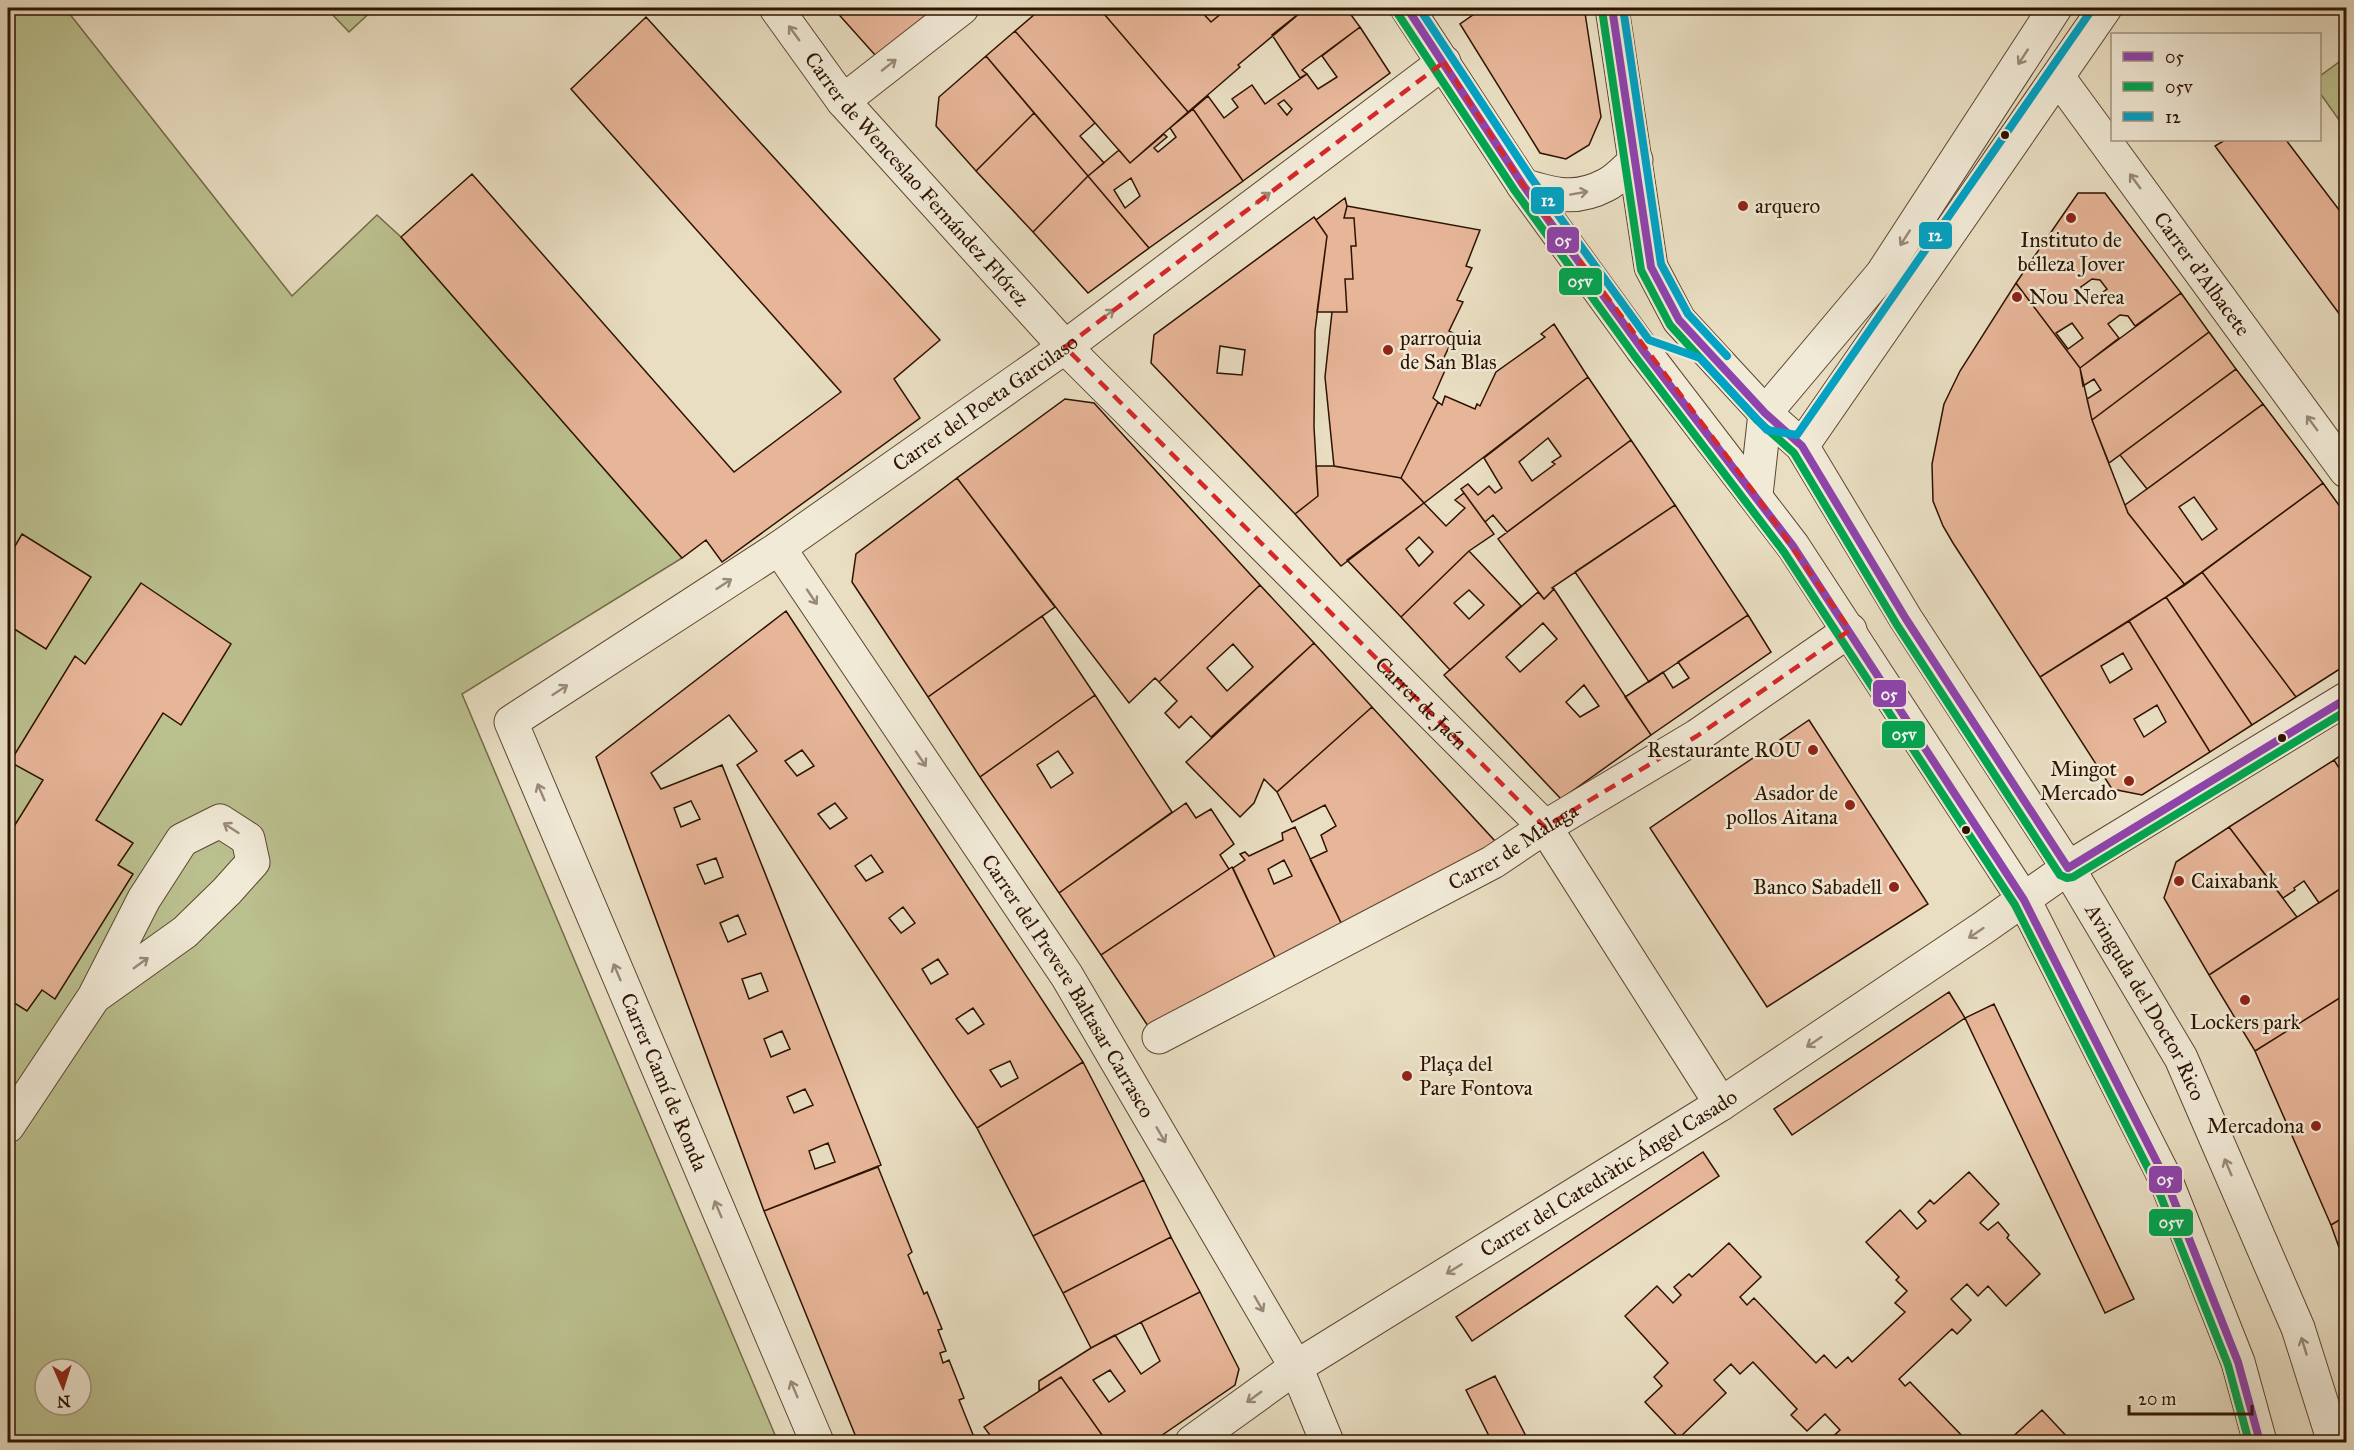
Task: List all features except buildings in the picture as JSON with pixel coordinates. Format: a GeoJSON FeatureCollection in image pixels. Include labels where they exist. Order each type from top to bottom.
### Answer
{"type":"FeatureCollection","features":[{"type":"Feature","properties":{"kind":"street","name":"Carrer de Wenceslao Fernández Flórez"},"geometry":{"type":"LineString","coordinates":[[776,8],[843,101],[1065,347]]}},
{"type":"Feature","properties":{"kind":"street"},"geometry":{"type":"LineString","coordinates":[[843,101],[962,8]]}},
{"type":"Feature","properties":{"kind":"street"},"geometry":{"type":"LineString","coordinates":[[1407,8],[1522,185],[1642,349],[1793,546],[1850,630],[2024,900],[2165,1178],[2238,1362],[2260,1443]]}},
{"type":"Feature","properties":{"kind":"street"},"geometry":{"type":"LineString","coordinates":[[1612,8],[1651,267],[1679,320],[1763,427]]}},
{"type":"Feature","properties":{"kind":"street"},"geometry":{"type":"LineString","coordinates":[[1756,495],[1763,427],[1882,274],[2055,8]]}},
{"type":"Feature","properties":{"kind":"street"},"geometry":{"type":"LineString","coordinates":[[1802,446],[2105,8]]}},
{"type":"Feature","properties":{"kind":"street","name":"Carrer del Poeta Garcilaso"},"geometry":{"type":"LineString","coordinates":[[511,722],[779,548],[1065,347],[1444,62]]}},
{"type":"Feature","properties":{"kind":"street","name":"Carrer d'Albacete"},"geometry":{"type":"LineString","coordinates":[[2058,77],[2346,471]]}},
{"type":"Feature","properties":{"kind":"street"},"geometry":{"type":"LineString","coordinates":[[1522,185],[1554,195],[1580,194],[1608,185],[1635,160]]}},
{"type":"Feature","properties":{"kind":"street","name":"Carrer de Jaén"},"geometry":{"type":"LineString","coordinates":[[1065,347],[1545,827],[1721,1104]]}},
{"type":"Feature","properties":{"kind":"street"},"geometry":{"type":"LineString","coordinates":[[1642,349],[1695,367],[1763,427]]}},
{"type":"Feature","properties":{"kind":"street","name":"Avinguda del Doctor Rico"},"geometry":{"type":"LineString","coordinates":[[1763,427],[1802,446],[1906,619],[2068,868],[2181,1058],[2298,1328],[2334,1443]]}},
{"type":"Feature","properties":{"kind":"street","name":"Carrer del Prevere Baltasar Carrasco"},"geometry":{"type":"LineString","coordinates":[[779,548],[1067,976],[1296,1367],[1327,1443]]}},
{"type":"Feature","properties":{"kind":"street","name":"Carrer de Màlaga"},"geometry":{"type":"LineString","coordinates":[[1159,1036],[1492,862],[1545,827],[1697,736],[1850,630]]}},
{"type":"Feature","properties":{"kind":"street","name":"Carrer del Catedràtic Ángel Casado"},"geometry":{"type":"LineString","coordinates":[[1192,1443],[1296,1367],[1721,1104],[2068,868],[2346,699]]}},
{"type":"Feature","properties":{"kind":"street","name":"Carrer Camí de Ronda"},"geometry":{"type":"LineString","coordinates":[[511,722],[817,1443]]}},
{"type":"Feature","properties":{"kind":"street"},"geometry":{"type":"LineString","coordinates":[[8,1126],[94,998],[144,899],[182,840],[220,821],[248,839],[253,862],[227,891],[184,932],[94,998]]}},
{"type":"Feature","properties":{"kind":"highlighted area"},"geometry":{"type":"Polygon","coordinates":[[[1444,62],[1523,185],[1756,495],[1850,630],[1697,736],[1545,827],[1065,347],[1444,62]]]}},
{"type":"Feature","properties":{"kind":"green space"},"geometry":{"type":"Polygon","coordinates":[[[8,8],[65,8],[292,296],[377,215],[401,237],[682,558],[462,694],[778,1442],[8,1442],[8,8]]]}},
{"type":"Feature","properties":{"kind":"green space"},"geometry":{"type":"Polygon","coordinates":[[[326,8],[375,8],[349,32],[326,8]]]}},
{"type":"Feature","properties":{"kind":"green space"},"geometry":{"type":"Polygon","coordinates":[[[2346,57],[2346,130],[2321,94],[2321,75],[2346,57]]]}},
{"type":"Feature","properties":{"kind":"transit line","name":"05"},"geometry":{"type":"LineString","coordinates":[[1407,8],[1523,185],[1642,349],[1793,546],[2024,900],[2165,1178],[2238,1362],[2260,1442]]}},
{"type":"Feature","properties":{"kind":"transit line","name":"12"},"geometry":{"type":"LineString","coordinates":[[1419,8],[1532,179],[1649,340],[1700,358],[1767,430],[1797,435],[2093,8]]}},
{"type":"Feature","properties":{"kind":"transit line","name":"05"},"geometry":{"type":"LineString","coordinates":[[1612,8],[1651,267],[1679,320],[1765,413],[1802,446],[1906,619],[2068,868],[2346,699]]}},
{"type":"Feature","properties":{"kind":"transit line","name":"12"},"geometry":{"type":"LineString","coordinates":[[1623,8],[1661,264],[1688,314],[1727,356]]}},
{"type":"Feature","properties":{"kind":"transit line","name":"05v"},"geometry":{"type":"LineString","coordinates":[[1602,10],[1641,270],[1670,325],[1757,420],[1794,453],[1897,625],[2060,875],[2067,878],[2073,877],[2346,711]]}},
{"type":"Feature","properties":{"kind":"transit line","name":"05v"},"geometry":{"type":"LineString","coordinates":[[1398,14],[1515,191],[1634,355],[1784,552],[2015,905],[2155,1182],[2228,1365],[2249,1442]]}},
{"type":"Feature","properties":{"kind":"place","name":"arquero"},"geometry":{"type":"Point","coordinates":[1743,206]}},
{"type":"Feature","properties":{"kind":"place","name":"Instituto de belleza Jover"},"geometry":{"type":"Point","coordinates":[2071,218]}},
{"type":"Feature","properties":{"kind":"place","name":"Nou Nerea"},"geometry":{"type":"Point","coordinates":[2017,297]}},
{"type":"Feature","properties":{"kind":"place","name":"parroquia de San Blas"},"geometry":{"type":"Point","coordinates":[1388,350]}},
{"type":"Feature","properties":{"kind":"place","name":"Restaurante ROU"},"geometry":{"type":"Point","coordinates":[1813,750]}},
{"type":"Feature","properties":{"kind":"place","name":"Mingot Mercado"},"geometry":{"type":"Point","coordinates":[2129,781]}},
{"type":"Feature","properties":{"kind":"place","name":"Asador de pollos Aitana"},"geometry":{"type":"Point","coordinates":[1850,805]}},
{"type":"Feature","properties":{"kind":"place","name":"Caixabank"},"geometry":{"type":"Point","coordinates":[2179,881]}},
{"type":"Feature","properties":{"kind":"place","name":"Banco Sabadell"},"geometry":{"type":"Point","coordinates":[1894,887]}},
{"type":"Feature","properties":{"kind":"place","name":"Lockers park"},"geometry":{"type":"Point","coordinates":[2245,1000]}},
{"type":"Feature","properties":{"kind":"place","name":"Plaça del Pare Fontova"},"geometry":{"type":"Point","coordinates":[1407,1076]}},
{"type":"Feature","properties":{"kind":"place","name":"Mercadona"},"geometry":{"type":"Point","coordinates":[2316,1126]}}]}
